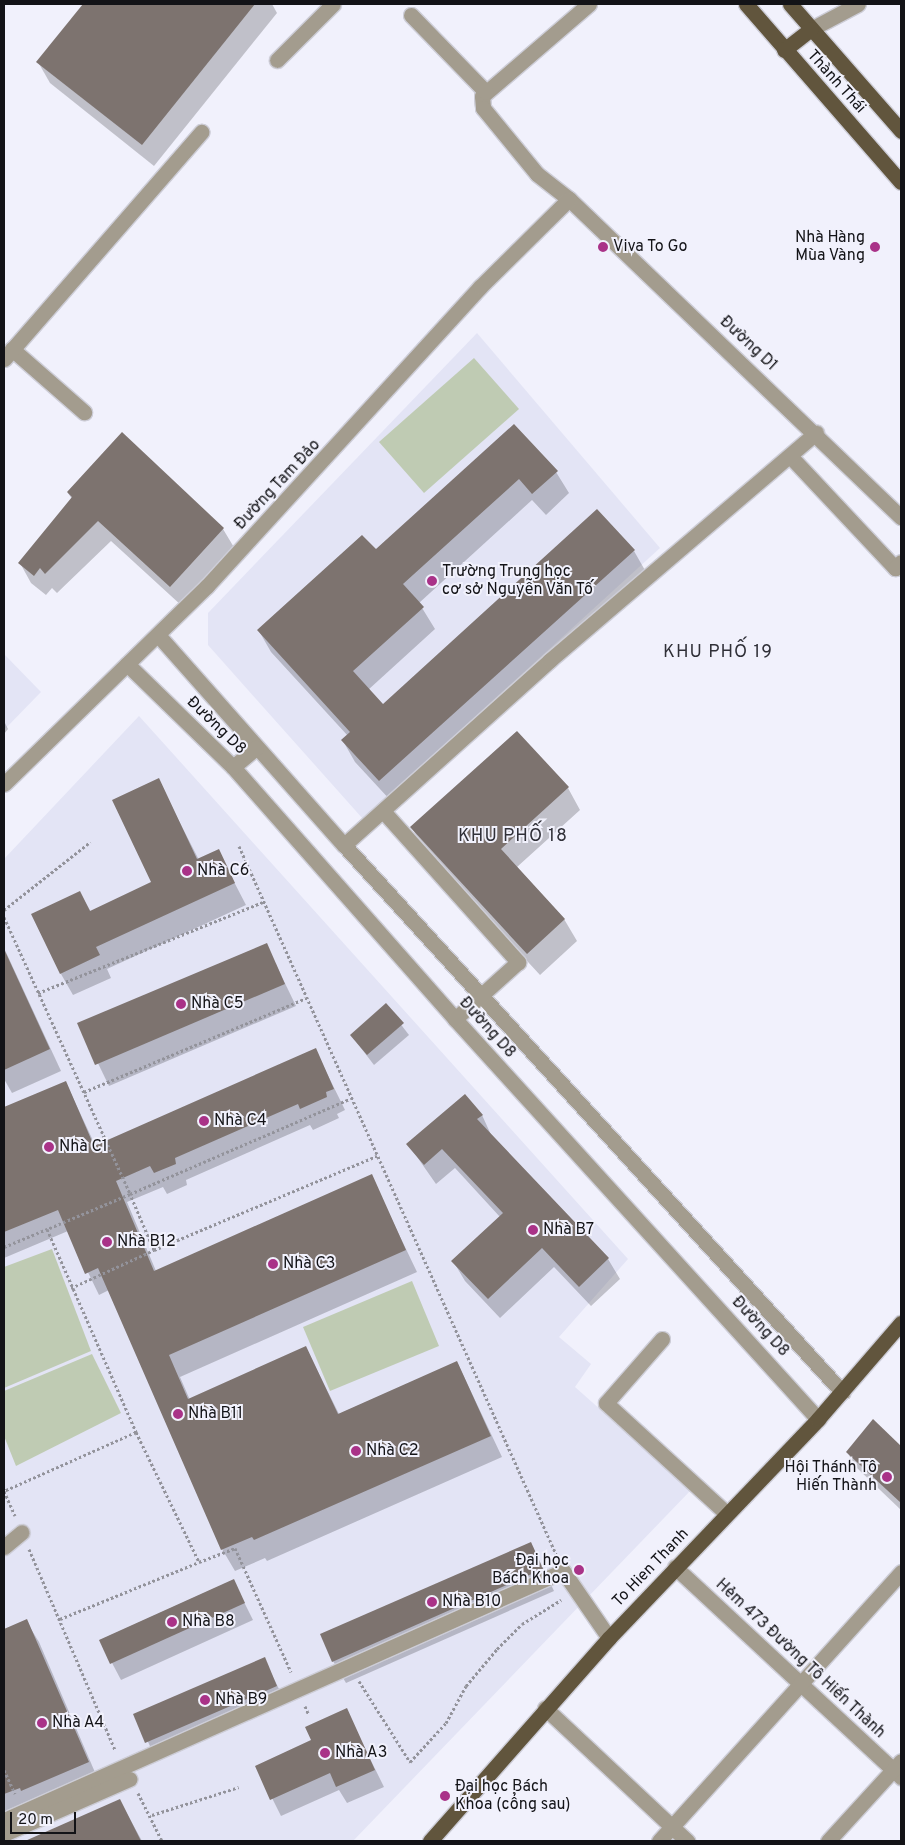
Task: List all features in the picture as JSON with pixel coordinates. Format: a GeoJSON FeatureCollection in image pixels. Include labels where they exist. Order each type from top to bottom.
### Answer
{"type":"FeatureCollection","features":[{"type":"Feature","properties":{"kind":"main road","name":"Thành Thái"},"geometry":{"type":"LineString","coordinates":[[746,4],[784,50],[901,182]]}},
{"type":"Feature","properties":{"kind":"main road","name":"Thành Thái"},"geometry":{"type":"LineString","coordinates":[[790,4],[901,131]]}},
{"type":"Feature","properties":{"kind":"main road"},"geometry":{"type":"LineString","coordinates":[[784,50],[811,30]]}},
{"type":"Feature","properties":{"kind":"main road","name":"To Hien Thanh"},"geometry":{"type":"LineString","coordinates":[[430,1841],[608,1638],[818,1419],[901,1323]]}},
{"type":"Feature","properties":{"kind":"street"},"geometry":{"type":"LineString","coordinates":[[277,60],[333,4]]}},
{"type":"Feature","properties":{"kind":"street"},"geometry":{"type":"LineString","coordinates":[[411,15],[486,92],[589,4]]}},
{"type":"Feature","properties":{"kind":"street"},"geometry":{"type":"LineString","coordinates":[[811,30],[858,4]]}},
{"type":"Feature","properties":{"kind":"street","name":"Đường D1"},"geometry":{"type":"LineString","coordinates":[[486,92],[482,96],[483,108],[490,119],[537,174],[569,199],[816,433],[901,517]]}},
{"type":"Feature","properties":{"kind":"street"},"geometry":{"type":"LineString","coordinates":[[84,412],[8,354],[201,132]]}},
{"type":"Feature","properties":{"kind":"street","name":"Đường Tam Đảo"},"geometry":{"type":"LineString","coordinates":[[4,784],[158,635],[263,528],[480,286],[569,199]]}},
{"type":"Feature","properties":{"kind":"street"},"geometry":{"type":"LineString","coordinates":[[344,845],[550,660],[816,433]]}},
{"type":"Feature","properties":{"kind":"street"},"geometry":{"type":"LineString","coordinates":[[790,456],[895,568],[901,562]]}},
{"type":"Feature","properties":{"kind":"street","name":"Đường D8"},"geometry":{"type":"LineString","coordinates":[[158,635],[256,748],[842,1392]]}},
{"type":"Feature","properties":{"kind":"street","name":"Đường D8"},"geometry":{"type":"LineString","coordinates":[[127,664],[233,767],[455,1020],[818,1419]]}},
{"type":"Feature","properties":{"kind":"street"},"geometry":{"type":"LineString","coordinates":[[233,767],[256,748]]}},
{"type":"Feature","properties":{"kind":"street"},"geometry":{"type":"LineString","coordinates":[[383,811],[518,962],[455,1020]]}},
{"type":"Feature","properties":{"kind":"street"},"geometry":{"type":"LineString","coordinates":[[662,1339],[606,1403],[727,1514]]}},
{"type":"Feature","properties":{"kind":"street"},"geometry":{"type":"LineString","coordinates":[[4,1547],[22,1532]]}},
{"type":"Feature","properties":{"kind":"street","name":"Hẻm 473 Đường Tô Hiến Thành"},"geometry":{"type":"LineString","coordinates":[[675,1567],[798,1684],[899,1769]]}},
{"type":"Feature","properties":{"kind":"street"},"geometry":{"type":"LineString","coordinates":[[4,1834],[298,1688],[563,1571],[608,1638]]}},
{"type":"Feature","properties":{"kind":"street"},"geometry":{"type":"LineString","coordinates":[[659,1841],[798,1684],[901,1572]]}},
{"type":"Feature","properties":{"kind":"street"},"geometry":{"type":"LineString","coordinates":[[545,1708],[687,1841]]}},
{"type":"Feature","properties":{"kind":"street"},"geometry":{"type":"LineString","coordinates":[[828,1841],[899,1769]]}},
{"type":"Feature","properties":{"kind":"street"},"geometry":{"type":"LineString","coordinates":[[4,1820],[126,1773]]}},
{"type":"Feature","properties":{"kind":"path"},"geometry":{"type":"LineString","coordinates":[[4,910],[90,842]]}},
{"type":"Feature","properties":{"kind":"path"},"geometry":{"type":"LineString","coordinates":[[239,846],[350,1099],[563,1571]]}},
{"type":"Feature","properties":{"kind":"path"},"geometry":{"type":"LineString","coordinates":[[38,993],[263,902]]}},
{"type":"Feature","properties":{"kind":"path"},"geometry":{"type":"LineString","coordinates":[[4,917],[154,1250]]}},
{"type":"Feature","properties":{"kind":"path"},"geometry":{"type":"LineString","coordinates":[[84,1092],[306,998]]}},
{"type":"Feature","properties":{"kind":"path"},"geometry":{"type":"LineString","coordinates":[[4,1247],[350,1099]]}},
{"type":"Feature","properties":{"kind":"path"},"geometry":{"type":"LineString","coordinates":[[71,1288],[154,1250],[377,1156]]}},
{"type":"Feature","properties":{"kind":"path"},"geometry":{"type":"LineString","coordinates":[[47,1229],[71,1288],[136,1432],[198,1562]]}},
{"type":"Feature","properties":{"kind":"path"},"geometry":{"type":"LineString","coordinates":[[136,1432],[4,1491],[126,1773],[152,1814],[162,1841]]}},
{"type":"Feature","properties":{"kind":"path"},"geometry":{"type":"LineString","coordinates":[[60,1620],[235,1548],[298,1688]]}},
{"type":"Feature","properties":{"kind":"path"},"geometry":{"type":"LineString","coordinates":[[349,1666],[410,1762],[446,1723],[466,1686],[522,1624],[576,1592]]}},
{"type":"Feature","properties":{"kind":"path"},"geometry":{"type":"LineString","coordinates":[[4,1770],[24,1811]]}},
{"type":"Feature","properties":{"kind":"path"},"geometry":{"type":"LineString","coordinates":[[152,1814],[239,1787]]}},
{"type":"Feature","properties":{"kind":"shaded area","name":"Trường Trung học cơ sở Nguyễn Văn Tố"},"geometry":{"type":"Polygon","coordinates":[[[477,333],[660,548],[363,819],[208,645],[208,613],[477,333]]]}},
{"type":"Feature","properties":{"kind":"shaded area"},"geometry":{"type":"Polygon","coordinates":[[[4,654],[41,692],[4,730],[4,654]]]}},
{"type":"Feature","properties":{"kind":"shaded area"},"geometry":{"type":"Polygon","coordinates":[[[139,716],[628,1259],[559,1337],[591,1364],[575,1387],[691,1490],[353,1841],[4,1841],[4,859],[139,716]]]}},
{"type":"Feature","properties":{"kind":"green space"},"geometry":{"type":"Polygon","coordinates":[[[474,358],[519,409],[424,493],[379,442],[474,358]]]}},
{"type":"Feature","properties":{"kind":"green space"},"geometry":{"type":"Polygon","coordinates":[[[52,1249],[91,1351],[4,1388],[4,1267],[52,1249]]]}},
{"type":"Feature","properties":{"kind":"green space"},"geometry":{"type":"Polygon","coordinates":[[[412,1281],[439,1346],[330,1391],[303,1327],[412,1281]]]}},
{"type":"Feature","properties":{"kind":"green space"},"geometry":{"type":"Polygon","coordinates":[[[92,1354],[121,1413],[16,1466],[4,1436],[4,1391],[92,1354]]]}},
{"type":"Feature","properties":{"kind":"building"},"geometry":{"type":"Polygon","coordinates":[[[83,4],[255,4],[142,145],[36,62],[83,4]]]}},
{"type":"Feature","properties":{"kind":"building"},"geometry":{"type":"Polygon","coordinates":[[[514,424],[558,471],[532,494],[519,479],[403,584],[424,607],[353,671],[383,704],[597,509],[635,550],[379,781],[341,740],[350,732],[257,630],[362,535],[376,549],[514,424]]]}},
{"type":"Feature","properties":{"kind":"building"},"geometry":{"type":"Polygon","coordinates":[[[122,432],[224,528],[170,587],[98,521],[45,574],[40,568],[34,576],[18,563],[72,497],[67,492],[122,432]]]}},
{"type":"Feature","properties":{"kind":"building"},"geometry":{"type":"Polygon","coordinates":[[[517,731],[569,787],[501,849],[565,919],[527,954],[410,827],[517,731]]]}},
{"type":"Feature","properties":{"kind":"building","name":"Nhà C6"},"geometry":{"type":"Polygon","coordinates":[[[159,778],[197,859],[219,849],[235,883],[96,947],[100,955],[60,974],[31,914],[80,891],[90,911],[151,882],[112,800],[159,778]]]}},
{"type":"Feature","properties":{"kind":"building","name":"Nhà C5"},"geometry":{"type":"Polygon","coordinates":[[[267,943],[285,984],[95,1065],[77,1023],[267,943]]]}},
{"type":"Feature","properties":{"kind":"building"},"geometry":{"type":"Polygon","coordinates":[[[4,949],[50,1049],[4,1070],[4,949]]]}},
{"type":"Feature","properties":{"kind":"building"},"geometry":{"type":"Polygon","coordinates":[[[386,1003],[404,1023],[367,1055],[350,1035],[386,1003]]]}},
{"type":"Feature","properties":{"kind":"building"},"geometry":{"type":"Polygon","coordinates":[[[316,1048],[334,1089],[326,1092],[327,1097],[300,1109],[298,1104],[175,1158],[176,1164],[154,1173],[150,1166],[116,1181],[154,1271],[372,1174],[406,1250],[169,1355],[188,1399],[306,1346],[338,1414],[457,1361],[491,1436],[254,1540],[252,1537],[221,1550],[98,1268],[85,1274],[58,1210],[4,1232],[4,1107],[66,1081],[94,1146],[316,1048]]]}},
{"type":"Feature","properties":{"kind":"building","name":"Nhà B7"},"geometry":{"type":"Polygon","coordinates":[[[465,1094],[483,1115],[477,1119],[609,1258],[579,1287],[542,1248],[488,1299],[451,1261],[503,1213],[442,1149],[424,1165],[406,1144],[465,1094]]]}},
{"type":"Feature","properties":{"kind":"building","name":"Hội Thánh Tô Hiến Thành"},"geometry":{"type":"Polygon","coordinates":[[[873,1419],[901,1446],[901,1503],[846,1452],[873,1419]]]}},
{"type":"Feature","properties":{"kind":"building","name":"Nhà B10"},"geometry":{"type":"Polygon","coordinates":[[[531,1542],[543,1569],[332,1662],[320,1634],[531,1542]]]}},
{"type":"Feature","properties":{"kind":"building","name":"Nhà B8"},"geometry":{"type":"Polygon","coordinates":[[[234,1579],[245,1603],[110,1664],[99,1640],[234,1579]]]}},
{"type":"Feature","properties":{"kind":"building","name":"Nhà A4"},"geometry":{"type":"Polygon","coordinates":[[[27,1619],[89,1762],[21,1791],[20,1788],[4,1794],[4,1629],[27,1619]]]}},
{"type":"Feature","properties":{"kind":"building","name":"Nhà B9"},"geometry":{"type":"Polygon","coordinates":[[[265,1657],[277,1686],[145,1743],[133,1714],[265,1657]]]}},
{"type":"Feature","properties":{"kind":"building","name":"Nhà A3"},"geometry":{"type":"Polygon","coordinates":[[[347,1708],[375,1770],[336,1787],[330,1773],[270,1800],[255,1766],[311,1740],[305,1727],[347,1708]]]}},
{"type":"Feature","properties":{"kind":"building"},"geometry":{"type":"Polygon","coordinates":[[[120,1799],[141,1841],[25,1841],[120,1799]]]}},
{"type":"Feature","properties":{"kind":"place","name":"Viva To Go"},"geometry":{"type":"Point","coordinates":[603,247]}},
{"type":"Feature","properties":{"kind":"place","name":"Nhà Hàng Mùa Vàng"},"geometry":{"type":"Point","coordinates":[875,247]}},
{"type":"Feature","properties":{"kind":"place","name":"Trường Trung học cơ sở Nguyễn Văn Tố"},"geometry":{"type":"Point","coordinates":[432,581]}},
{"type":"Feature","properties":{"kind":"place","name":"Nhà C6"},"geometry":{"type":"Point","coordinates":[187,871]}},
{"type":"Feature","properties":{"kind":"place","name":"Nhà C5"},"geometry":{"type":"Point","coordinates":[181,1004]}},
{"type":"Feature","properties":{"kind":"place","name":"Nhà C4"},"geometry":{"type":"Point","coordinates":[204,1121]}},
{"type":"Feature","properties":{"kind":"place","name":"Nhà C1"},"geometry":{"type":"Point","coordinates":[49,1147]}},
{"type":"Feature","properties":{"kind":"place","name":"Nhà B7"},"geometry":{"type":"Point","coordinates":[533,1230]}},
{"type":"Feature","properties":{"kind":"place","name":"Nhà B12"},"geometry":{"type":"Point","coordinates":[107,1242]}},
{"type":"Feature","properties":{"kind":"place","name":"Nhà C3"},"geometry":{"type":"Point","coordinates":[273,1264]}},
{"type":"Feature","properties":{"kind":"place","name":"Nhà B11"},"geometry":{"type":"Point","coordinates":[178,1414]}},
{"type":"Feature","properties":{"kind":"place","name":"Nhà C2"},"geometry":{"type":"Point","coordinates":[356,1451]}},
{"type":"Feature","properties":{"kind":"place","name":"Hội Thánh Tô Hiến Thành"},"geometry":{"type":"Point","coordinates":[887,1477]}},
{"type":"Feature","properties":{"kind":"place","name":"Đại học Bách Khoa"},"geometry":{"type":"Point","coordinates":[579,1570]}},
{"type":"Feature","properties":{"kind":"place","name":"Nhà B10"},"geometry":{"type":"Point","coordinates":[432,1602]}},
{"type":"Feature","properties":{"kind":"place","name":"Nhà B8"},"geometry":{"type":"Point","coordinates":[172,1622]}},
{"type":"Feature","properties":{"kind":"place","name":"Nhà B9"},"geometry":{"type":"Point","coordinates":[205,1700]}},
{"type":"Feature","properties":{"kind":"place","name":"Nhà A4"},"geometry":{"type":"Point","coordinates":[42,1723]}},
{"type":"Feature","properties":{"kind":"place","name":"Nhà A3"},"geometry":{"type":"Point","coordinates":[325,1753]}},
{"type":"Feature","properties":{"kind":"place","name":"Đại học Bách Khoa (cổng sau)"},"geometry":{"type":"Point","coordinates":[445,1796]}},
{"type":"Feature","properties":{"kind":"district","name":"KHU PHỐ 19"},"geometry":{"type":"Point","coordinates":[718,653]}},
{"type":"Feature","properties":{"kind":"district","name":"KHU PHỐ 18"},"geometry":{"type":"Point","coordinates":[513,837]}}]}
